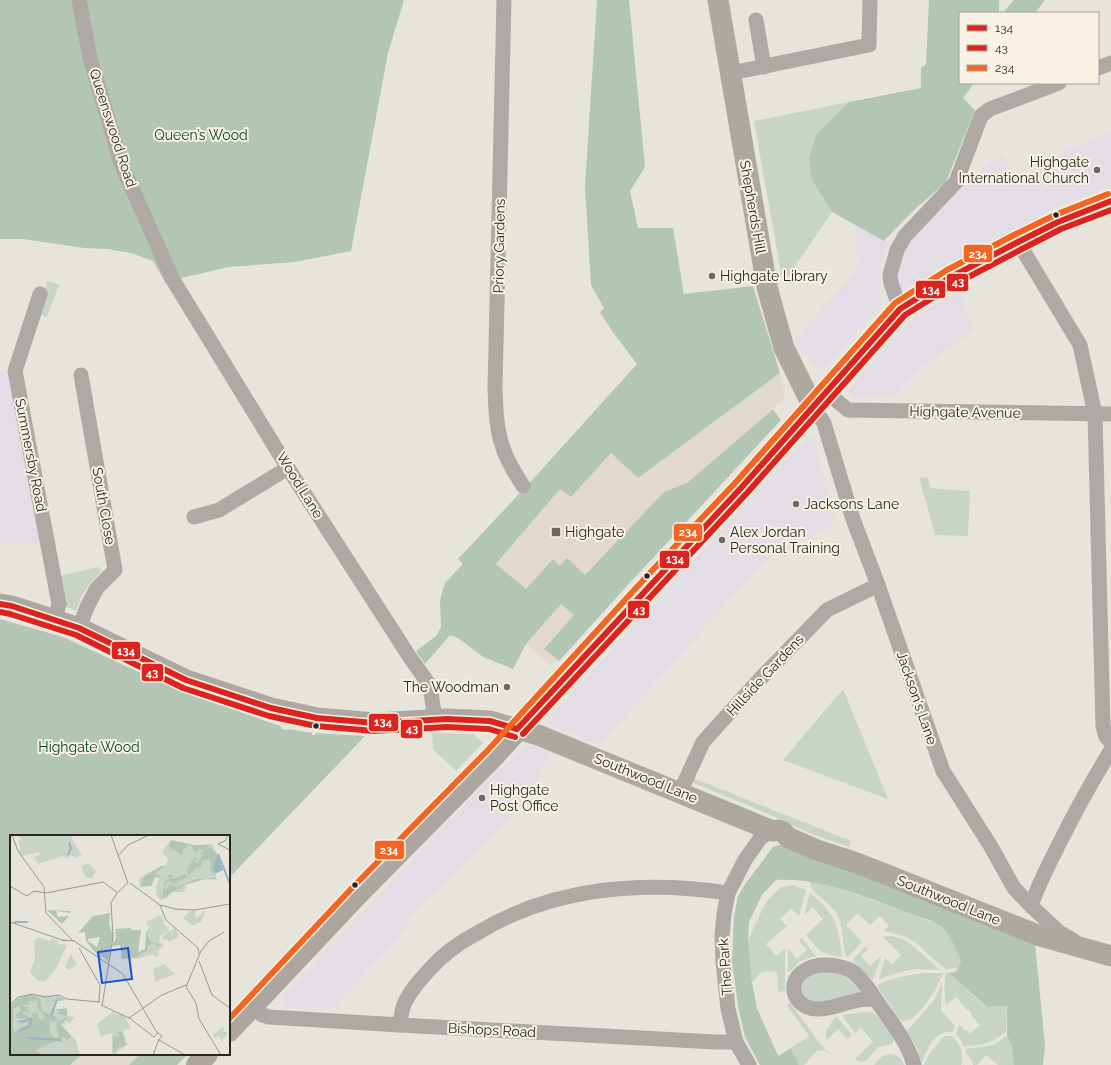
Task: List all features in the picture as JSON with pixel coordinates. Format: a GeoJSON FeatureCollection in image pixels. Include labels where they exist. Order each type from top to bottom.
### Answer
{"type":"FeatureCollection","features":[{"type":"Feature","properties":{"kind":"highway"},"geometry":{"type":"LineString","coordinates":[[230,1030],[493,757],[517,729],[741,488],[900,309],[951,277],[1018,242],[1058,222],[1111,201]]}},
{"type":"Feature","properties":{"kind":"highway"},"geometry":{"type":"LineString","coordinates":[[197,1065],[206,1055]]}},
{"type":"Feature","properties":{"kind":"main road","name":"Shepherds Hill"},"geometry":{"type":"LineString","coordinates":[[718,0],[767,287],[784,348],[819,400]]}},
{"type":"Feature","properties":{"kind":"main road","name":"Southwood Lane"},"geometry":{"type":"LineString","coordinates":[[0,604],[12,606],[55,619],[79,628],[186,680],[270,708],[317,718],[375,723],[435,719],[490,721],[542,736],[817,850],[885,874],[1031,933],[1111,956]]}},
{"type":"Feature","properties":{"kind":"street","name":"Queenswood Road"},"geometry":{"type":"LineString","coordinates":[[79,0],[90,58],[122,166],[160,251]]}},
{"type":"Feature","properties":{"kind":"street","name":"Priory Gardens"},"geometry":{"type":"LineString","coordinates":[[504,0],[495,389],[497,423],[502,445],[510,464],[523,486]]}},
{"type":"Feature","properties":{"kind":"street"},"geometry":{"type":"LineString","coordinates":[[731,73],[869,45],[870,0]]}},
{"type":"Feature","properties":{"kind":"street"},"geometry":{"type":"LineString","coordinates":[[756,20],[764,67]]}},
{"type":"Feature","properties":{"kind":"street"},"geometry":{"type":"LineString","coordinates":[[1099,68],[1111,63]]}},
{"type":"Feature","properties":{"kind":"street"},"geometry":{"type":"LineString","coordinates":[[900,309],[890,283],[890,275],[897,250],[905,236],[956,182],[981,116],[990,109],[1056,84]]}},
{"type":"Feature","properties":{"kind":"street"},"geometry":{"type":"LineString","coordinates":[[1018,242],[1080,345],[1095,414],[1103,726],[1106,737],[1111,742]]}},
{"type":"Feature","properties":{"kind":"street","name":"Wood Lane"},"geometry":{"type":"LineString","coordinates":[[160,251],[173,280],[288,468],[428,683],[431,692],[435,719]]}},
{"type":"Feature","properties":{"kind":"street","name":"Summersby Road"},"geometry":{"type":"LineString","coordinates":[[40,294],[14,371],[59,604],[55,619]]}},
{"type":"Feature","properties":{"kind":"street","name":"South Close"},"geometry":{"type":"LineString","coordinates":[[79,628],[96,588],[115,570],[81,374]]}},
{"type":"Feature","properties":{"kind":"street","name":"Highgate Avenue"},"geometry":{"type":"LineString","coordinates":[[819,400],[848,410],[1111,414]]}},
{"type":"Feature","properties":{"kind":"street","name":"Jackson's Lane"},"geometry":{"type":"LineString","coordinates":[[819,400],[824,423],[853,519],[878,585],[943,772],[990,845],[1014,888],[1059,932],[1086,948]]}},
{"type":"Feature","properties":{"kind":"street"},"geometry":{"type":"LineString","coordinates":[[194,517],[219,510],[288,468]]}},
{"type":"Feature","properties":{"kind":"street","name":"Hillside Gardens"},"geometry":{"type":"LineString","coordinates":[[680,792],[703,742],[760,679],[827,610],[878,585]]}},
{"type":"Feature","properties":{"kind":"street"},"geometry":{"type":"LineString","coordinates":[[1031,906],[1058,845],[1084,794],[1111,750]]}},
{"type":"Feature","properties":{"kind":"street","name":"The Park"},"geometry":{"type":"LineString","coordinates":[[749,1065],[736,1042],[728,1009],[722,962],[724,914],[728,892],[745,860],[761,837],[781,835]]}},
{"type":"Feature","properties":{"kind":"street"},"geometry":{"type":"LineString","coordinates":[[400,1026],[404,1005],[436,961],[460,942],[497,921],[526,908],[567,896],[613,888],[699,888],[728,892]]}},
{"type":"Feature","properties":{"kind":"street"},"geometry":{"type":"LineString","coordinates":[[876,1000],[866,999],[816,1009],[801,1004],[795,995],[794,984],[796,978],[801,973],[807,969],[821,965],[834,966],[851,971],[867,987],[876,1000],[907,1047],[914,1065]]}},
{"type":"Feature","properties":{"kind":"street","name":"Bishops Road"},"geometry":{"type":"LineString","coordinates":[[252,1006],[262,1015],[269,1017],[400,1026],[736,1042]]}},
{"type":"Feature","properties":{"kind":"shaded area"},"geometry":{"type":"Polygon","coordinates":[[[849,102],[817,133],[812,180],[832,212],[783,284],[754,121],[849,102]]]}},
{"type":"Feature","properties":{"kind":"shaded area"},"geometry":{"type":"Polygon","coordinates":[[[1111,132],[1111,185],[1056,207],[964,260],[899,291],[895,283],[910,241],[963,183],[1003,155],[1016,183],[1068,149],[1111,132]]]}},
{"type":"Feature","properties":{"kind":"shaded area"},"geometry":{"type":"Polygon","coordinates":[[[855,225],[888,243],[880,268],[881,306],[828,365],[822,369],[812,364],[795,340],[858,268],[855,225]]]}},
{"type":"Feature","properties":{"kind":"shaded area"},"geometry":{"type":"Polygon","coordinates":[[[48,281],[59,285],[47,317],[36,313],[48,281]]]}},
{"type":"Feature","properties":{"kind":"shaded area"},"geometry":{"type":"Polygon","coordinates":[[[958,292],[974,330],[917,371],[895,396],[851,397],[849,389],[906,325],[925,310],[958,292]]]}},
{"type":"Feature","properties":{"kind":"shaded area"},"geometry":{"type":"Polygon","coordinates":[[[15,371],[48,544],[0,544],[0,372],[15,371]]]}},
{"type":"Feature","properties":{"kind":"shaded area"},"geometry":{"type":"Polygon","coordinates":[[[780,373],[785,398],[687,483],[545,649],[557,660],[551,666],[526,644],[543,624],[488,574],[560,489],[571,497],[611,452],[638,478],[780,373]]]}},
{"type":"Feature","properties":{"kind":"shaded area"},"geometry":{"type":"Polygon","coordinates":[[[813,436],[835,523],[766,560],[599,745],[549,724],[548,719],[770,477],[807,439],[813,436]]]}},
{"type":"Feature","properties":{"kind":"shaded area"},"geometry":{"type":"Polygon","coordinates":[[[919,477],[928,478],[930,488],[970,491],[968,536],[935,535],[919,477]]]}},
{"type":"Feature","properties":{"kind":"shaded area"},"geometry":{"type":"Polygon","coordinates":[[[99,567],[102,571],[86,589],[76,611],[65,606],[59,576],[99,567]]]}},
{"type":"Feature","properties":{"kind":"shaded area"},"geometry":{"type":"Polygon","coordinates":[[[843,689],[888,799],[783,760],[843,689]]]}},
{"type":"Feature","properties":{"kind":"shaded area"},"geometry":{"type":"Polygon","coordinates":[[[432,733],[473,734],[483,743],[456,771],[433,749],[432,733]]]}},
{"type":"Feature","properties":{"kind":"shaded area"},"geometry":{"type":"Polygon","coordinates":[[[527,745],[550,753],[529,801],[467,863],[406,919],[410,924],[334,1008],[285,1006],[283,996],[489,779],[527,745]]]}},
{"type":"Feature","properties":{"kind":"shaded area"},"geometry":{"type":"Polygon","coordinates":[[[693,778],[851,841],[849,847],[809,833],[757,809],[691,782],[693,778]]]}},
{"type":"Feature","properties":{"kind":"shaded area"},"geometry":{"type":"Polygon","coordinates":[[[810,882],[823,883],[938,924],[950,936],[961,961],[958,968],[946,969],[919,945],[907,937],[884,931],[889,926],[880,916],[870,925],[858,913],[846,925],[862,942],[847,958],[840,921],[831,906],[811,887],[810,882]]]}},
{"type":"Feature","properties":{"kind":"shaded area"},"geometry":{"type":"Polygon","coordinates":[[[793,885],[806,890],[799,916],[791,909],[780,919],[787,926],[766,944],[776,956],[785,948],[785,991],[778,992],[777,972],[762,973],[752,983],[748,940],[766,902],[781,887],[793,885]]]}},
{"type":"Feature","properties":{"kind":"shaded area"},"geometry":{"type":"Polygon","coordinates":[[[810,893],[827,909],[834,919],[840,941],[842,957],[824,953],[814,945],[806,935],[823,919],[813,907],[804,915],[810,893]]]}},
{"type":"Feature","properties":{"kind":"shaded area"},"geometry":{"type":"Polygon","coordinates":[[[892,936],[904,940],[913,946],[940,970],[915,969],[879,979],[885,958],[892,964],[901,955],[883,937],[892,936]]]}},
{"type":"Feature","properties":{"kind":"shaded area"},"geometry":{"type":"Polygon","coordinates":[[[802,938],[816,956],[800,961],[790,972],[788,972],[788,949],[797,959],[807,950],[799,941],[802,938]]]}},
{"type":"Feature","properties":{"kind":"shaded area"},"geometry":{"type":"Polygon","coordinates":[[[866,946],[868,949],[861,956],[870,966],[881,956],[873,980],[854,962],[854,958],[866,946]]]}},
{"type":"Feature","properties":{"kind":"shaded area"},"geometry":{"type":"Polygon","coordinates":[[[818,970],[844,973],[865,991],[833,1003],[807,1002],[799,989],[802,979],[818,970]]]}},
{"type":"Feature","properties":{"kind":"shaded area"},"geometry":{"type":"Polygon","coordinates":[[[924,973],[943,973],[926,1004],[919,1012],[906,1021],[900,1020],[877,986],[892,979],[924,973]]]}},
{"type":"Feature","properties":{"kind":"shaded area"},"geometry":{"type":"Polygon","coordinates":[[[946,973],[949,973],[986,1007],[1007,1006],[1006,1032],[996,1039],[986,1043],[963,1046],[961,1040],[956,1034],[959,1024],[970,1034],[980,1025],[968,1009],[967,1010],[956,997],[946,1005],[944,989],[946,973]]]}},
{"type":"Feature","properties":{"kind":"shaded area"},"geometry":{"type":"Polygon","coordinates":[[[942,982],[941,1010],[955,1026],[953,1032],[942,1034],[933,1040],[921,1062],[917,1048],[907,1031],[935,999],[942,982]]]}},
{"type":"Feature","properties":{"kind":"shaded area"},"geometry":{"type":"Polygon","coordinates":[[[790,1003],[825,1050],[831,1053],[830,1054],[822,1050],[817,1051],[804,1065],[799,1065],[791,1048],[809,1036],[787,1005],[790,1003]]]}},
{"type":"Feature","properties":{"kind":"shaded area"},"geometry":{"type":"Polygon","coordinates":[[[864,1012],[872,1013],[879,1018],[890,1031],[893,1040],[892,1044],[878,1047],[867,1060],[861,1062],[855,1059],[873,1042],[861,1028],[855,1033],[843,1015],[864,1012]]]}},
{"type":"Feature","properties":{"kind":"shaded area"},"geometry":{"type":"Polygon","coordinates":[[[837,1017],[852,1035],[847,1039],[838,1029],[827,1040],[826,1034],[828,1028],[837,1017]]]}},
{"type":"Feature","properties":{"kind":"shaded area"},"geometry":{"type":"Polygon","coordinates":[[[1007,1035],[1012,1047],[1015,1065],[998,1065],[986,1055],[977,1065],[973,1065],[972,1060],[965,1052],[966,1049],[994,1045],[1007,1035]]]}},
{"type":"Feature","properties":{"kind":"shaded area"},"geometry":{"type":"Polygon","coordinates":[[[944,1036],[951,1036],[957,1041],[962,1053],[961,1065],[924,1065],[930,1053],[944,1036]]]}},
{"type":"Feature","properties":{"kind":"shaded area"},"geometry":{"type":"Polygon","coordinates":[[[890,1054],[899,1057],[904,1065],[874,1065],[882,1056],[890,1054]]]}},
{"type":"Feature","properties":{"kind":"shaded area"},"geometry":{"type":"Polygon","coordinates":[[[81,1055],[139,1055],[129,1065],[70,1065],[81,1055]]]}},
{"type":"Feature","properties":{"kind":"green space","name":"Queen’s Wood"},"geometry":{"type":"Polygon","coordinates":[[[0,0],[404,0],[388,53],[351,251],[295,262],[229,267],[173,280],[166,284],[153,261],[131,253],[23,239],[0,239],[0,0]]]}},
{"type":"Feature","properties":{"kind":"green space"},"geometry":{"type":"Polygon","coordinates":[[[597,0],[629,0],[645,167],[630,191],[638,228],[673,228],[684,294],[753,286],[780,373],[638,478],[611,453],[571,497],[560,489],[496,564],[526,589],[553,559],[560,566],[567,558],[585,575],[664,492],[687,483],[773,409],[781,420],[559,661],[544,649],[574,615],[561,604],[526,644],[513,669],[483,657],[461,640],[450,635],[425,664],[416,651],[436,636],[441,627],[440,600],[445,583],[463,564],[458,559],[534,478],[637,364],[612,331],[600,312],[604,308],[591,285],[585,186],[597,0]]]}},
{"type":"Feature","properties":{"kind":"green space"},"geometry":{"type":"Polygon","coordinates":[[[929,0],[999,0],[999,12],[959,12],[959,84],[973,84],[963,98],[975,110],[946,182],[914,210],[884,241],[832,212],[812,180],[809,158],[817,133],[849,102],[921,88],[921,68],[926,64],[929,0]]]}},
{"type":"Feature","properties":{"kind":"green space"},"geometry":{"type":"Polygon","coordinates":[[[1014,0],[1045,0],[1036,12],[1004,12],[1014,0]]]}},
{"type":"Feature","properties":{"kind":"green space","name":"Highgate Wood"},"geometry":{"type":"Polygon","coordinates":[[[0,619],[63,637],[180,691],[280,726],[282,729],[312,733],[312,735],[315,735],[316,733],[365,736],[230,877],[230,835],[10,835],[10,1055],[81,1055],[70,1065],[0,1065],[0,619]]]}},
{"type":"Feature","properties":{"kind":"green space"},"geometry":{"type":"Polygon","coordinates":[[[787,844],[1035,943],[1045,1046],[1043,1065],[1014,1065],[1012,1047],[1007,1035],[1007,1006],[987,1007],[949,973],[956,972],[961,961],[950,937],[939,925],[843,889],[809,882],[776,880],[762,895],[749,922],[748,940],[752,983],[757,1008],[778,1056],[791,1048],[799,1065],[760,1065],[745,1037],[738,1006],[732,962],[734,917],[738,896],[746,883],[773,847],[787,844]]]}},
{"type":"Feature","properties":{"kind":"green space"},"geometry":{"type":"Polygon","coordinates":[[[139,1055],[187,1055],[177,1065],[129,1065],[139,1055]]]}},
{"type":"Feature","properties":{"kind":"transit line","name":"234"},"geometry":{"type":"LineString","coordinates":[[230,1018],[352,888],[487,751],[647,576],[735,483],[895,303],[947,270],[1014,235],[1055,215],[1108,194]]}},
{"type":"Feature","properties":{"kind":"transit line","name":"134"},"geometry":{"type":"LineString","coordinates":[[517,729],[741,488],[900,309],[951,277],[1018,242],[1058,222],[1111,201]]}},
{"type":"Feature","properties":{"kind":"transit line","name":"43"},"geometry":{"type":"LineString","coordinates":[[523,734],[747,493],[905,315],[955,284],[1061,229],[1111,210]]}},
{"type":"Feature","properties":{"kind":"transit line","name":"134"},"geometry":{"type":"LineString","coordinates":[[0,604],[12,606],[79,628],[186,680],[271,708],[317,718],[375,723],[447,719],[490,721],[517,729]]}},
{"type":"Feature","properties":{"kind":"transit line","name":"43"},"geometry":{"type":"LineString","coordinates":[[0,612],[76,635],[183,688],[269,716],[316,726],[374,731],[447,727],[489,729],[515,737]]}},
{"type":"Feature","properties":{"kind":"place","name":"Highgate International Church"},"geometry":{"type":"Point","coordinates":[1097,170]}},
{"type":"Feature","properties":{"kind":"place","name":"Highgate Library"},"geometry":{"type":"Point","coordinates":[712,276]}},
{"type":"Feature","properties":{"kind":"place","name":"Jacksons Lane"},"geometry":{"type":"Point","coordinates":[796,504]}},
{"type":"Feature","properties":{"kind":"place","name":"Highgate"},"geometry":{"type":"Point","coordinates":[556,532]}},
{"type":"Feature","properties":{"kind":"place","name":"Alex Jordan Personal Training"},"geometry":{"type":"Point","coordinates":[722,540]}},
{"type":"Feature","properties":{"kind":"place","name":"The Woodman"},"geometry":{"type":"Point","coordinates":[507,687]}},
{"type":"Feature","properties":{"kind":"place","name":"Highgate Post Office"},"geometry":{"type":"Point","coordinates":[482,798]}}]}
